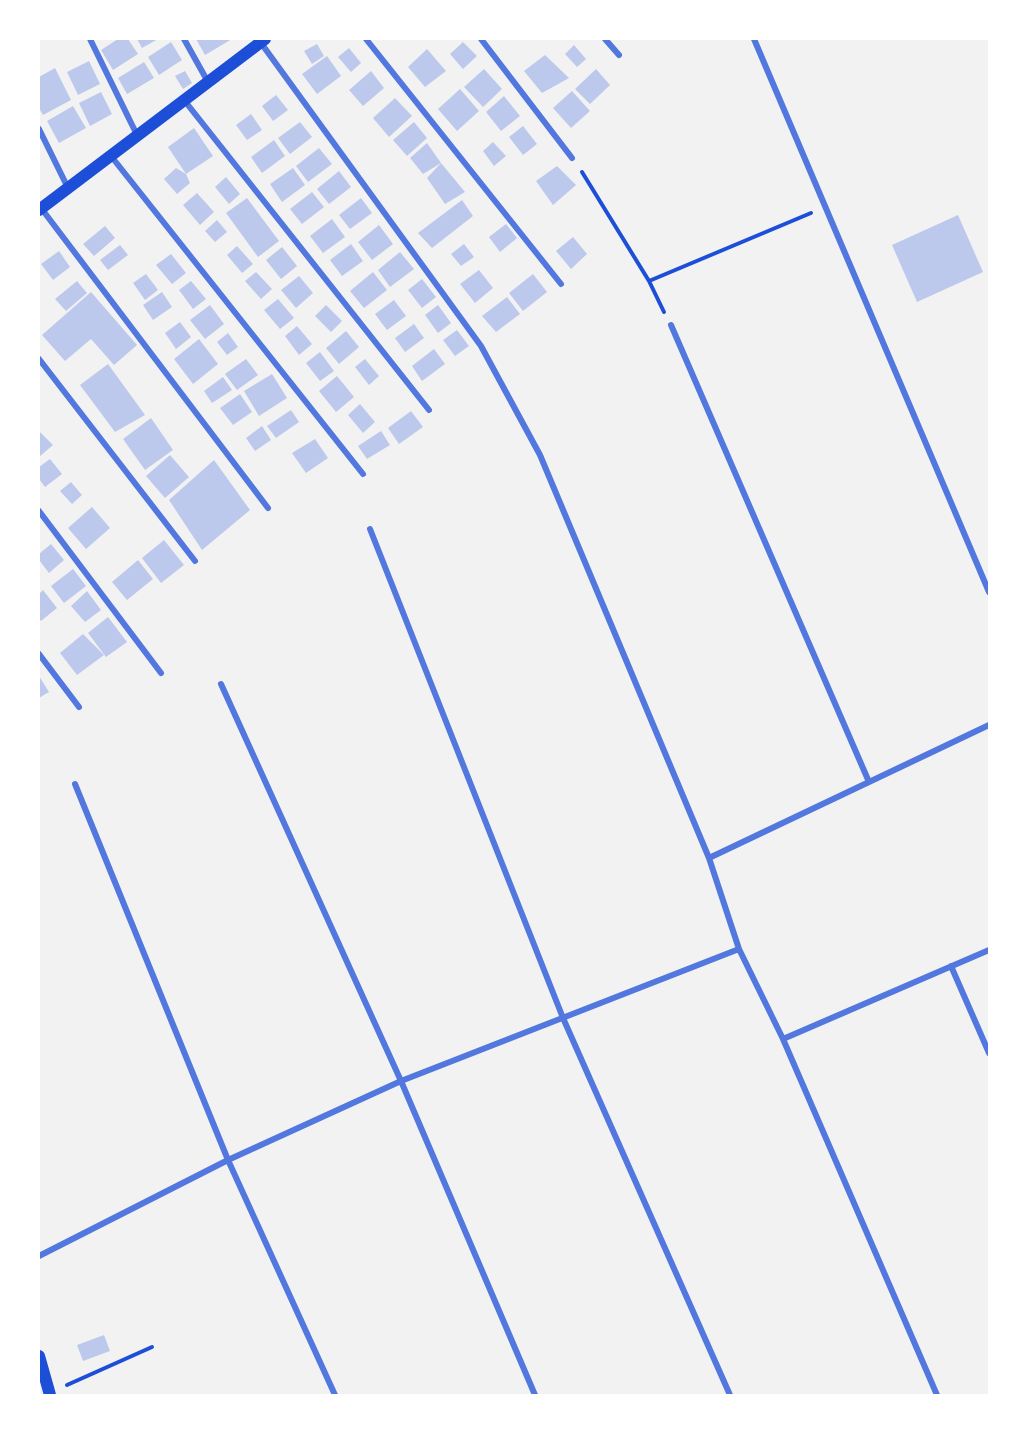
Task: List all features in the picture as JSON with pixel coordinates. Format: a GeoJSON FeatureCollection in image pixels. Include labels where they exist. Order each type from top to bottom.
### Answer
{"type":"FeatureCollection","features":[{"type":"Feature","properties":{"kind":"main road"},"geometry":{"type":"LineString","coordinates":[[40,209],[262,41]]}},
{"type":"Feature","properties":{"kind":"main road"},"geometry":{"type":"LineString","coordinates":[[39,1356],[50,1394]]}},
{"type":"Feature","properties":{"kind":"street"},"geometry":{"type":"LineString","coordinates":[[90,39],[137,135]]}},
{"type":"Feature","properties":{"kind":"street"},"geometry":{"type":"LineString","coordinates":[[184,39],[208,82]]}},
{"type":"Feature","properties":{"kind":"street"},"geometry":{"type":"LineString","coordinates":[[366,39],[561,284]]}},
{"type":"Feature","properties":{"kind":"street"},"geometry":{"type":"LineString","coordinates":[[481,39],[572,158]]}},
{"type":"Feature","properties":{"kind":"street"},"geometry":{"type":"LineString","coordinates":[[605,39],[619,55]]}},
{"type":"Feature","properties":{"kind":"street"},"geometry":{"type":"LineString","coordinates":[[754,39],[989,592]]}},
{"type":"Feature","properties":{"kind":"street"},"geometry":{"type":"LineString","coordinates":[[262,41],[481,346],[540,454],[709,858],[739,949],[783,1039],[937,1395]]}},
{"type":"Feature","properties":{"kind":"street"},"geometry":{"type":"LineString","coordinates":[[184,100],[429,410]]}},
{"type":"Feature","properties":{"kind":"street"},"geometry":{"type":"LineString","coordinates":[[39,129],[68,188]]}},
{"type":"Feature","properties":{"kind":"street"},"geometry":{"type":"LineString","coordinates":[[111,155],[363,474]]}},
{"type":"Feature","properties":{"kind":"street"},"geometry":{"type":"LineString","coordinates":[[40,209],[268,508]]}},
{"type":"Feature","properties":{"kind":"street"},"geometry":{"type":"LineString","coordinates":[[670,325],[869,782]]}},
{"type":"Feature","properties":{"kind":"street"},"geometry":{"type":"LineString","coordinates":[[39,359],[195,561]]}},
{"type":"Feature","properties":{"kind":"street"},"geometry":{"type":"LineString","coordinates":[[39,511],[161,673]]}},
{"type":"Feature","properties":{"kind":"street"},"geometry":{"type":"LineString","coordinates":[[370,529],[563,1018],[730,1395]]}},
{"type":"Feature","properties":{"kind":"street"},"geometry":{"type":"LineString","coordinates":[[39,654],[79,707]]}},
{"type":"Feature","properties":{"kind":"street"},"geometry":{"type":"LineString","coordinates":[[221,684],[400,1081],[535,1395]]}},
{"type":"Feature","properties":{"kind":"street"},"geometry":{"type":"LineString","coordinates":[[709,858],[989,725]]}},
{"type":"Feature","properties":{"kind":"street"},"geometry":{"type":"LineString","coordinates":[[75,784],[228,1160],[335,1395]]}},
{"type":"Feature","properties":{"kind":"street"},"geometry":{"type":"LineString","coordinates":[[39,1256],[228,1160],[400,1081],[739,949]]}},
{"type":"Feature","properties":{"kind":"street"},"geometry":{"type":"LineString","coordinates":[[783,1039],[989,950]]}},
{"type":"Feature","properties":{"kind":"street"},"geometry":{"type":"LineString","coordinates":[[951,966],[989,1053]]}},
{"type":"Feature","properties":{"kind":"path"},"geometry":{"type":"LineString","coordinates":[[582,172],[649,281],[670,325]]}},
{"type":"Feature","properties":{"kind":"path"},"geometry":{"type":"LineString","coordinates":[[649,281],[825,207]]}},
{"type":"Feature","properties":{"kind":"path"},"geometry":{"type":"LineString","coordinates":[[50,1394],[152,1347]]}},
{"type":"Feature","properties":{"kind":"building"},"geometry":{"type":"Polygon","coordinates":[[[118,39],[128,39],[138,54],[113,70],[101,50],[118,39]]]}},
{"type":"Feature","properties":{"kind":"building"},"geometry":{"type":"Polygon","coordinates":[[[137,39],[158,39],[142,48],[137,39]]]}},
{"type":"Feature","properties":{"kind":"building"},"geometry":{"type":"Polygon","coordinates":[[[196,39],[232,39],[205,55],[196,39]]]}},
{"type":"Feature","properties":{"kind":"building"},"geometry":{"type":"Polygon","coordinates":[[[171,42],[182,60],[159,75],[148,57],[171,42]]]}},
{"type":"Feature","properties":{"kind":"building"},"geometry":{"type":"Polygon","coordinates":[[[463,42],[477,56],[463,69],[450,54],[463,42]]]}},
{"type":"Feature","properties":{"kind":"building"},"geometry":{"type":"Polygon","coordinates":[[[317,44],[324,56],[312,64],[304,51],[317,44]]]}},
{"type":"Feature","properties":{"kind":"building"},"geometry":{"type":"Polygon","coordinates":[[[574,45],[586,59],[577,67],[565,54],[574,45]]]}},
{"type":"Feature","properties":{"kind":"building"},"geometry":{"type":"Polygon","coordinates":[[[349,48],[361,63],[351,72],[338,57],[349,48]]]}},
{"type":"Feature","properties":{"kind":"building"},"geometry":{"type":"Polygon","coordinates":[[[427,49],[446,71],[425,87],[408,67],[427,49]]]}},
{"type":"Feature","properties":{"kind":"building"},"geometry":{"type":"Polygon","coordinates":[[[545,55],[569,78],[542,93],[524,71],[545,55]]]}},
{"type":"Feature","properties":{"kind":"building"},"geometry":{"type":"Polygon","coordinates":[[[327,56],[341,76],[317,94],[302,74],[327,56]]]}},
{"type":"Feature","properties":{"kind":"building"},"geometry":{"type":"Polygon","coordinates":[[[89,61],[100,84],[78,95],[67,72],[89,61]]]}},
{"type":"Feature","properties":{"kind":"building"},"geometry":{"type":"Polygon","coordinates":[[[144,62],[154,78],[127,94],[118,78],[144,62]]]}},
{"type":"Feature","properties":{"kind":"building"},"geometry":{"type":"Polygon","coordinates":[[[55,68],[71,100],[43,115],[39,108],[39,77],[55,68]]]}},
{"type":"Feature","properties":{"kind":"building"},"geometry":{"type":"Polygon","coordinates":[[[484,69],[502,89],[483,107],[464,87],[484,69]]]}},
{"type":"Feature","properties":{"kind":"building"},"geometry":{"type":"Polygon","coordinates":[[[596,69],[610,85],[590,104],[575,89],[596,69]]]}},
{"type":"Feature","properties":{"kind":"building"},"geometry":{"type":"Polygon","coordinates":[[[185,71],[192,83],[183,89],[175,76],[185,71]]]}},
{"type":"Feature","properties":{"kind":"building"},"geometry":{"type":"Polygon","coordinates":[[[371,71],[384,88],[363,106],[349,90],[371,71]]]}},
{"type":"Feature","properties":{"kind":"building"},"geometry":{"type":"Polygon","coordinates":[[[460,89],[479,111],[457,131],[438,109],[460,89]]]}},
{"type":"Feature","properties":{"kind":"building"},"geometry":{"type":"Polygon","coordinates":[[[572,91],[590,111],[571,128],[553,108],[572,91]]]}},
{"type":"Feature","properties":{"kind":"building"},"geometry":{"type":"Polygon","coordinates":[[[101,92],[112,114],[90,126],[79,103],[101,92]]]}},
{"type":"Feature","properties":{"kind":"building"},"geometry":{"type":"Polygon","coordinates":[[[276,95],[288,110],[273,121],[262,106],[276,95]]]}},
{"type":"Feature","properties":{"kind":"building"},"geometry":{"type":"Polygon","coordinates":[[[504,96],[520,116],[501,131],[486,112],[504,96]]]}},
{"type":"Feature","properties":{"kind":"building"},"geometry":{"type":"Polygon","coordinates":[[[395,98],[412,116],[389,137],[373,118],[395,98]]]}},
{"type":"Feature","properties":{"kind":"building"},"geometry":{"type":"Polygon","coordinates":[[[73,106],[86,128],[59,143],[47,121],[73,106]]]}},
{"type":"Feature","properties":{"kind":"building"},"geometry":{"type":"Polygon","coordinates":[[[251,114],[262,130],[247,140],[236,125],[251,114]]]}},
{"type":"Feature","properties":{"kind":"building"},"geometry":{"type":"Polygon","coordinates":[[[300,122],[312,137],[290,154],[278,138],[300,122]]]}},
{"type":"Feature","properties":{"kind":"building"},"geometry":{"type":"Polygon","coordinates":[[[414,122],[427,138],[407,156],[393,140],[414,122]]]}},
{"type":"Feature","properties":{"kind":"building"},"geometry":{"type":"Polygon","coordinates":[[[523,126],[537,144],[523,155],[509,137],[523,126]]]}},
{"type":"Feature","properties":{"kind":"building"},"geometry":{"type":"Polygon","coordinates":[[[194,128],[213,156],[186,174],[168,147],[194,128]]]}},
{"type":"Feature","properties":{"kind":"building"},"geometry":{"type":"Polygon","coordinates":[[[274,140],[285,156],[262,173],[251,157],[274,140]]]}},
{"type":"Feature","properties":{"kind":"building"},"geometry":{"type":"Polygon","coordinates":[[[493,142],[506,156],[494,166],[483,151],[493,142]]]}},
{"type":"Feature","properties":{"kind":"building"},"geometry":{"type":"Polygon","coordinates":[[[427,143],[441,163],[423,174],[410,158],[427,143]]]}},
{"type":"Feature","properties":{"kind":"building"},"geometry":{"type":"Polygon","coordinates":[[[319,148],[332,164],[308,182],[296,166],[319,148]]]}},
{"type":"Feature","properties":{"kind":"building"},"geometry":{"type":"Polygon","coordinates":[[[441,163],[465,192],[445,204],[427,178],[441,163]]]}},
{"type":"Feature","properties":{"kind":"building"},"geometry":{"type":"Polygon","coordinates":[[[557,166],[576,185],[553,205],[536,181],[557,166]]]}},
{"type":"Feature","properties":{"kind":"building"},"geometry":{"type":"Polygon","coordinates":[[[176,168],[186,174],[190,183],[177,194],[164,179],[176,168]]]}},
{"type":"Feature","properties":{"kind":"building"},"geometry":{"type":"Polygon","coordinates":[[[293,168],[305,185],[282,202],[270,184],[293,168]]]}},
{"type":"Feature","properties":{"kind":"building"},"geometry":{"type":"Polygon","coordinates":[[[339,171],[351,187],[329,204],[317,189],[339,171]]]}},
{"type":"Feature","properties":{"kind":"building"},"geometry":{"type":"Polygon","coordinates":[[[226,177],[240,194],[229,204],[215,187],[226,177]]]}},
{"type":"Feature","properties":{"kind":"building"},"geometry":{"type":"Polygon","coordinates":[[[312,192],[324,207],[302,224],[290,209],[312,192]]]}},
{"type":"Feature","properties":{"kind":"building"},"geometry":{"type":"Polygon","coordinates":[[[197,193],[214,212],[200,225],[183,205],[197,193]]]}},
{"type":"Feature","properties":{"kind":"building"},"geometry":{"type":"Polygon","coordinates":[[[247,198],[279,241],[258,257],[226,213],[247,198]]]}},
{"type":"Feature","properties":{"kind":"building"},"geometry":{"type":"Polygon","coordinates":[[[361,198],[372,213],[350,229],[339,215],[361,198]]]}},
{"type":"Feature","properties":{"kind":"building"},"geometry":{"type":"Polygon","coordinates":[[[462,200],[473,216],[432,248],[418,233],[462,200]]]}},
{"type":"Feature","properties":{"kind":"building"},"geometry":{"type":"Polygon","coordinates":[[[958,215],[983,272],[917,302],[892,245],[958,215]]]}},
{"type":"Feature","properties":{"kind":"building"},"geometry":{"type":"Polygon","coordinates":[[[332,219],[345,237],[323,253],[310,236],[332,219]]]}},
{"type":"Feature","properties":{"kind":"building"},"geometry":{"type":"Polygon","coordinates":[[[217,220],[227,232],[215,242],[205,231],[217,220]]]}},
{"type":"Feature","properties":{"kind":"building"},"geometry":{"type":"Polygon","coordinates":[[[506,224],[517,238],[500,252],[489,237],[506,224]]]}},
{"type":"Feature","properties":{"kind":"building"},"geometry":{"type":"Polygon","coordinates":[[[379,225],[393,244],[372,260],[358,242],[379,225]]]}},
{"type":"Feature","properties":{"kind":"building"},"geometry":{"type":"Polygon","coordinates":[[[105,226],[115,238],[94,256],[83,244],[105,226]]]}},
{"type":"Feature","properties":{"kind":"building"},"geometry":{"type":"Polygon","coordinates":[[[573,237],[587,254],[571,269],[556,251],[573,237]]]}},
{"type":"Feature","properties":{"kind":"building"},"geometry":{"type":"Polygon","coordinates":[[[351,244],[363,261],[342,276],[330,260],[351,244]]]}},
{"type":"Feature","properties":{"kind":"building"},"geometry":{"type":"Polygon","coordinates":[[[464,244],[474,257],[461,266],[451,254],[464,244]]]}},
{"type":"Feature","properties":{"kind":"building"},"geometry":{"type":"Polygon","coordinates":[[[120,245],[128,255],[108,270],[100,260],[120,245]]]}},
{"type":"Feature","properties":{"kind":"building"},"geometry":{"type":"Polygon","coordinates":[[[237,246],[253,264],[242,273],[227,255],[237,246]]]}},
{"type":"Feature","properties":{"kind":"building"},"geometry":{"type":"Polygon","coordinates":[[[282,247],[297,266],[281,279],[266,260],[282,247]]]}},
{"type":"Feature","properties":{"kind":"building"},"geometry":{"type":"Polygon","coordinates":[[[59,251],[70,267],[53,280],[41,264],[59,251]]]}},
{"type":"Feature","properties":{"kind":"building"},"geometry":{"type":"Polygon","coordinates":[[[400,252],[414,269],[390,287],[378,270],[400,252]]]}},
{"type":"Feature","properties":{"kind":"building"},"geometry":{"type":"Polygon","coordinates":[[[171,254],[186,273],[172,284],[156,265],[171,254]]]}},
{"type":"Feature","properties":{"kind":"building"},"geometry":{"type":"Polygon","coordinates":[[[479,270],[493,288],[475,303],[460,284],[479,270]]]}},
{"type":"Feature","properties":{"kind":"building"},"geometry":{"type":"Polygon","coordinates":[[[256,272],[272,289],[261,299],[245,281],[256,272]]]}},
{"type":"Feature","properties":{"kind":"building"},"geometry":{"type":"Polygon","coordinates":[[[373,272],[387,290],[364,308],[350,291],[373,272]]]}},
{"type":"Feature","properties":{"kind":"building"},"geometry":{"type":"Polygon","coordinates":[[[146,274],[158,290],[145,300],[133,283],[146,274]]]}},
{"type":"Feature","properties":{"kind":"building"},"geometry":{"type":"Polygon","coordinates":[[[533,274],[547,292],[523,311],[509,293],[533,274]]]}},
{"type":"Feature","properties":{"kind":"building"},"geometry":{"type":"Polygon","coordinates":[[[299,276],[313,293],[296,308],[281,290],[299,276]]]}},
{"type":"Feature","properties":{"kind":"building"},"geometry":{"type":"Polygon","coordinates":[[[422,279],[436,297],[422,308],[408,290],[422,279]]]}},
{"type":"Feature","properties":{"kind":"building"},"geometry":{"type":"Polygon","coordinates":[[[77,281],[87,293],[66,311],[55,299],[77,281]]]}},
{"type":"Feature","properties":{"kind":"building"},"geometry":{"type":"Polygon","coordinates":[[[191,281],[206,299],[193,309],[179,290],[191,281]]]}},
{"type":"Feature","properties":{"kind":"building"},"geometry":{"type":"Polygon","coordinates":[[[91,292],[137,345],[114,365],[91,339],[65,361],[42,335],[91,292]]]}},
{"type":"Feature","properties":{"kind":"building"},"geometry":{"type":"Polygon","coordinates":[[[162,292],[172,307],[153,320],[143,305],[162,292]]]}},
{"type":"Feature","properties":{"kind":"building"},"geometry":{"type":"Polygon","coordinates":[[[507,297],[520,314],[496,332],[482,316],[507,297]]]}},
{"type":"Feature","properties":{"kind":"building"},"geometry":{"type":"Polygon","coordinates":[[[278,299],[294,318],[280,329],[264,310],[278,299]]]}},
{"type":"Feature","properties":{"kind":"building"},"geometry":{"type":"Polygon","coordinates":[[[394,300],[406,316],[387,330],[375,314],[394,300]]]}},
{"type":"Feature","properties":{"kind":"building"},"geometry":{"type":"Polygon","coordinates":[[[210,305],[224,324],[205,339],[190,320],[210,305]]]}},
{"type":"Feature","properties":{"kind":"building"},"geometry":{"type":"Polygon","coordinates":[[[326,305],[342,321],[331,332],[315,316],[326,305]]]}},
{"type":"Feature","properties":{"kind":"building"},"geometry":{"type":"Polygon","coordinates":[[[438,305],[451,323],[438,333],[425,315],[438,305]]]}},
{"type":"Feature","properties":{"kind":"building"},"geometry":{"type":"Polygon","coordinates":[[[180,322],[191,337],[176,349],[165,333],[180,322]]]}},
{"type":"Feature","properties":{"kind":"building"},"geometry":{"type":"Polygon","coordinates":[[[414,324],[424,338],[405,352],[395,338],[414,324]]]}},
{"type":"Feature","properties":{"kind":"building"},"geometry":{"type":"Polygon","coordinates":[[[297,326],[312,344],[299,355],[285,336],[297,326]]]}},
{"type":"Feature","properties":{"kind":"building"},"geometry":{"type":"Polygon","coordinates":[[[457,330],[469,346],[455,356],[443,340],[457,330]]]}},
{"type":"Feature","properties":{"kind":"building"},"geometry":{"type":"Polygon","coordinates":[[[346,331],[359,347],[339,364],[326,348],[346,331]]]}},
{"type":"Feature","properties":{"kind":"building"},"geometry":{"type":"Polygon","coordinates":[[[228,333],[238,347],[227,355],[217,342],[228,333]]]}},
{"type":"Feature","properties":{"kind":"building"},"geometry":{"type":"Polygon","coordinates":[[[199,339],[218,364],[193,384],[174,359],[199,339]]]}},
{"type":"Feature","properties":{"kind":"building"},"geometry":{"type":"Polygon","coordinates":[[[434,349],[445,364],[422,381],[412,366],[434,349]]]}},
{"type":"Feature","properties":{"kind":"building"},"geometry":{"type":"Polygon","coordinates":[[[320,352],[334,371],[320,381],[306,363],[320,352]]]}},
{"type":"Feature","properties":{"kind":"building"},"geometry":{"type":"Polygon","coordinates":[[[246,359],[258,375],[237,390],[225,374],[246,359]]]}},
{"type":"Feature","properties":{"kind":"building"},"geometry":{"type":"Polygon","coordinates":[[[365,359],[379,376],[369,385],[355,367],[365,359]]]}},
{"type":"Feature","properties":{"kind":"building"},"geometry":{"type":"Polygon","coordinates":[[[108,364],[145,415],[115,432],[80,385],[108,364]]]}},
{"type":"Feature","properties":{"kind":"building"},"geometry":{"type":"Polygon","coordinates":[[[272,374],[287,398],[259,416],[244,391],[272,374]]]}},
{"type":"Feature","properties":{"kind":"building"},"geometry":{"type":"Polygon","coordinates":[[[337,376],[354,397],[336,412],[319,391],[337,376]]]}},
{"type":"Feature","properties":{"kind":"building"},"geometry":{"type":"Polygon","coordinates":[[[223,377],[232,390],[212,403],[204,391],[223,377]]]}},
{"type":"Feature","properties":{"kind":"building"},"geometry":{"type":"Polygon","coordinates":[[[240,394],[252,412],[233,425],[220,408],[240,394]]]}},
{"type":"Feature","properties":{"kind":"building"},"geometry":{"type":"Polygon","coordinates":[[[360,404],[375,422],[363,433],[348,415],[360,404]]]}},
{"type":"Feature","properties":{"kind":"building"},"geometry":{"type":"Polygon","coordinates":[[[291,410],[299,422],[276,438],[267,426],[291,410]]]}},
{"type":"Feature","properties":{"kind":"building"},"geometry":{"type":"Polygon","coordinates":[[[411,411],[423,427],[399,444],[388,428],[411,411]]]}},
{"type":"Feature","properties":{"kind":"building"},"geometry":{"type":"Polygon","coordinates":[[[151,418],[173,450],[145,470],[123,439],[151,418]]]}},
{"type":"Feature","properties":{"kind":"building"},"geometry":{"type":"Polygon","coordinates":[[[262,426],[271,440],[255,451],[246,438],[262,426]]]}},
{"type":"Feature","properties":{"kind":"building"},"geometry":{"type":"Polygon","coordinates":[[[39,431],[53,445],[39,457],[39,431]]]}},
{"type":"Feature","properties":{"kind":"building"},"geometry":{"type":"Polygon","coordinates":[[[381,431],[390,445],[367,459],[358,446],[381,431]]]}},
{"type":"Feature","properties":{"kind":"building"},"geometry":{"type":"Polygon","coordinates":[[[315,439],[328,458],[306,473],[292,453],[315,439]]]}},
{"type":"Feature","properties":{"kind":"building"},"geometry":{"type":"Polygon","coordinates":[[[170,455],[189,477],[165,498],[146,476],[170,455]]]}},
{"type":"Feature","properties":{"kind":"building"},"geometry":{"type":"Polygon","coordinates":[[[50,459],[62,474],[45,487],[39,479],[39,467],[50,459]]]}},
{"type":"Feature","properties":{"kind":"building"},"geometry":{"type":"Polygon","coordinates":[[[214,460],[250,510],[202,550],[169,500],[214,460]]]}},
{"type":"Feature","properties":{"kind":"building"},"geometry":{"type":"Polygon","coordinates":[[[71,482],[82,495],[72,504],[60,491],[71,482]]]}},
{"type":"Feature","properties":{"kind":"building"},"geometry":{"type":"Polygon","coordinates":[[[92,507],[110,528],[86,549],[68,528],[92,507]]]}},
{"type":"Feature","properties":{"kind":"building"},"geometry":{"type":"Polygon","coordinates":[[[164,540],[184,565],[161,583],[142,558],[164,540]]]}},
{"type":"Feature","properties":{"kind":"building"},"geometry":{"type":"Polygon","coordinates":[[[51,544],[64,560],[49,573],[39,560],[39,554],[51,544]]]}},
{"type":"Feature","properties":{"kind":"building"},"geometry":{"type":"Polygon","coordinates":[[[138,560],[153,579],[127,600],[112,582],[138,560]]]}},
{"type":"Feature","properties":{"kind":"building"},"geometry":{"type":"Polygon","coordinates":[[[73,569],[86,586],[64,603],[51,586],[73,569]]]}},
{"type":"Feature","properties":{"kind":"building"},"geometry":{"type":"Polygon","coordinates":[[[43,590],[57,608],[41,621],[39,594],[43,590]]]}},
{"type":"Feature","properties":{"kind":"building"},"geometry":{"type":"Polygon","coordinates":[[[87,591],[101,610],[85,622],[71,606],[87,591]]]}},
{"type":"Feature","properties":{"kind":"building"},"geometry":{"type":"Polygon","coordinates":[[[108,617],[127,642],[106,657],[88,633],[108,617]]]}},
{"type":"Feature","properties":{"kind":"building"},"geometry":{"type":"Polygon","coordinates":[[[83,634],[104,655],[77,675],[60,653],[83,634]]]}},
{"type":"Feature","properties":{"kind":"building"},"geometry":{"type":"Polygon","coordinates":[[[39,676],[49,692],[39,698],[39,676]]]}},
{"type":"Feature","properties":{"kind":"building"},"geometry":{"type":"Polygon","coordinates":[[[104,1335],[110,1351],[83,1361],[77,1345],[104,1335]]]}}]}
